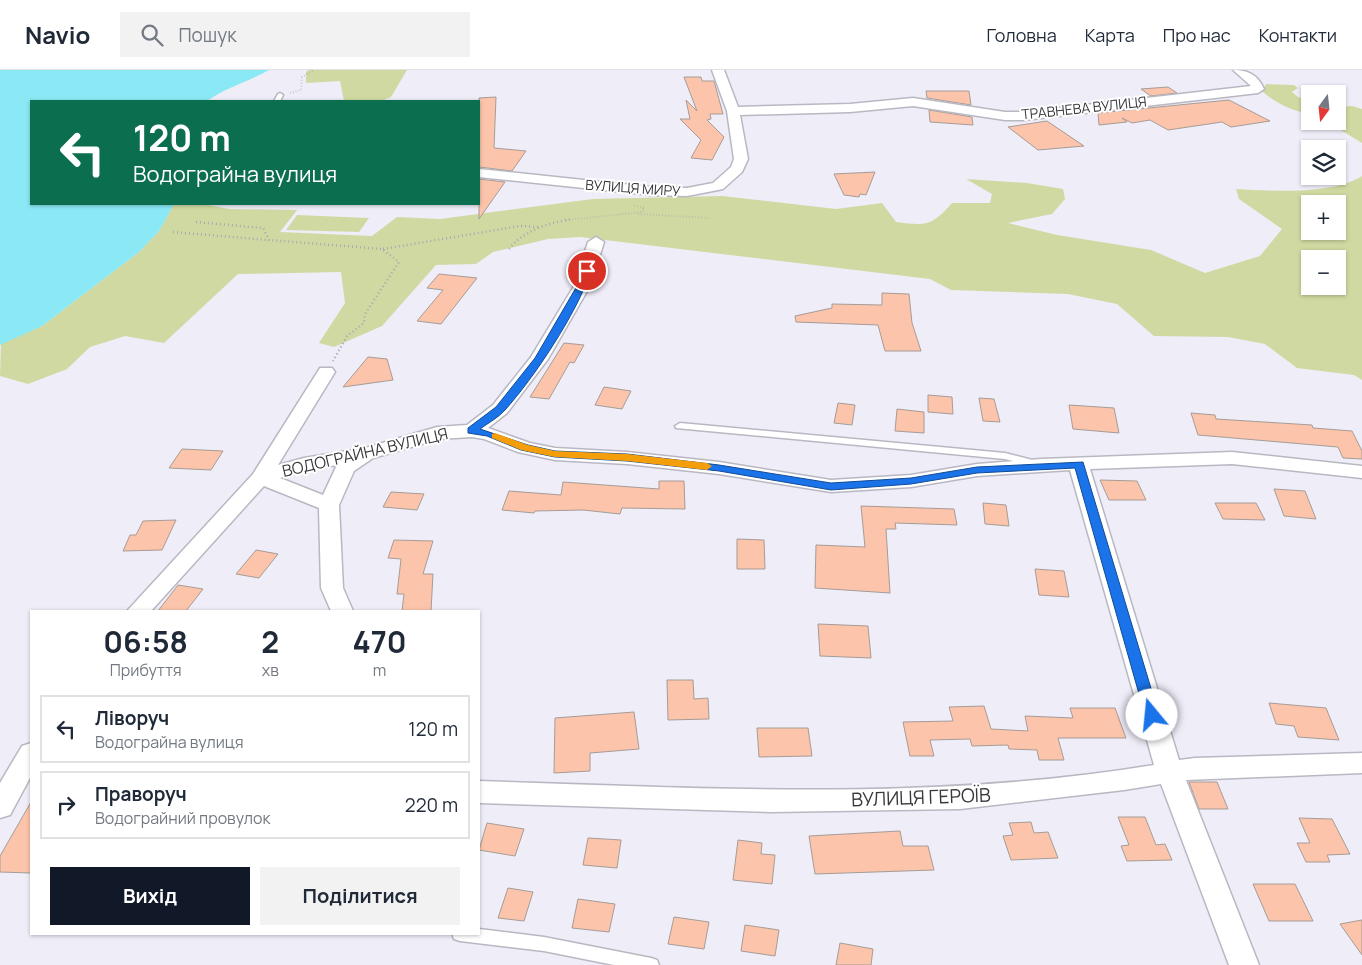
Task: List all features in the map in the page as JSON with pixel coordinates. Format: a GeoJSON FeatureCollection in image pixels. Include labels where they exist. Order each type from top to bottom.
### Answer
{"type":"FeatureCollection","features":[{"type":"Feature","properties":{"kind":"street","name":"ВУЛИЦЯ МИРУ"},"geometry":{"type":"LineString","coordinates":[[480,173],[622,189],[687,192],[718,186],[737,168],[741,159],[733,111],[718,70]]}},
{"type":"Feature","properties":{"kind":"street","name":"ТРАВНЕВА ВУЛИЦЯ"},"geometry":{"type":"LineString","coordinates":[[733,111],[850,108],[913,102],[1005,116],[1024,116],[1258,89],[1255,82],[1239,70]]}},
{"type":"Feature","properties":{"kind":"street"},"geometry":{"type":"LineString","coordinates":[[472,430],[500,410],[539,359],[582,286],[596,242]]}},
{"type":"Feature","properties":{"kind":"street"},"geometry":{"type":"LineString","coordinates":[[139,610],[261,477],[326,372]]}},
{"type":"Feature","properties":{"kind":"street","name":"ВОДОГРАЙНА ВУЛИЦЯ"},"geometry":{"type":"LineString","coordinates":[[261,477],[304,464],[367,454],[407,440],[437,433],[472,430],[490,434],[525,448],[555,454],[627,458],[719,468],[831,486],[911,481],[977,470],[1041,465],[1232,458],[1362,472]]}},
{"type":"Feature","properties":{"kind":"street"},"geometry":{"type":"LineString","coordinates":[[342,610],[332,588],[329,505],[345,468],[367,454]]}},
{"type":"Feature","properties":{"kind":"street"},"geometry":{"type":"LineString","coordinates":[[1080,465],[1169,771],[1244,965]]}},
{"type":"Feature","properties":{"kind":"street"},"geometry":{"type":"LineString","coordinates":[[261,477],[329,505]]}},
{"type":"Feature","properties":{"kind":"street"},"geometry":{"type":"LineString","coordinates":[[0,807],[24,778],[30,757]]}},
{"type":"Feature","properties":{"kind":"street","name":"ВУЛИЦЯ ГЕРОЇВ"},"geometry":{"type":"LineString","coordinates":[[480,792],[772,801],[960,798],[1124,780],[1195,768],[1362,763]]}},
{"type":"Feature","properties":{"kind":"lane"},"geometry":{"type":"LineString","coordinates":[[680,426],[1005,456],[1041,465]]}},
{"type":"Feature","properties":{"kind":"lane"},"geometry":{"type":"LineString","coordinates":[[468,935],[544,944],[650,965]]}},
{"type":"Feature","properties":{"kind":"path"},"geometry":{"type":"LineString","coordinates":[[279,98],[301,90],[302,77],[314,70]]}},
{"type":"Feature","properties":{"kind":"path"},"geometry":{"type":"LineString","coordinates":[[622,189],[612,193],[614,197],[643,208],[643,212],[635,214]]}},
{"type":"Feature","properties":{"kind":"path"},"geometry":{"type":"LineString","coordinates":[[509,249],[512,242],[540,227],[587,216],[635,214],[710,218]]}},
{"type":"Feature","properties":{"kind":"path"},"geometry":{"type":"LineString","coordinates":[[196,222],[262,228],[270,240]]}},
{"type":"Feature","properties":{"kind":"path"},"geometry":{"type":"LineString","coordinates":[[173,232],[382,249],[520,226],[540,227]]}},
{"type":"Feature","properties":{"kind":"path"},"geometry":{"type":"LineString","coordinates":[[326,372],[347,336],[364,323],[365,314],[399,262],[382,249]]}},
{"type":"Feature","properties":{"kind":"green space"},"geometry":{"type":"Polygon","coordinates":[[[309,70],[407,70],[391,97],[384,100],[344,100],[340,81],[306,83],[306,72],[309,70]]]}},
{"type":"Feature","properties":{"kind":"green space"},"geometry":{"type":"Polygon","coordinates":[[[1266,84],[1294,85],[1298,88],[1292,92],[1301,98],[1301,112],[1278,103],[1262,91],[1266,84]]]}},
{"type":"Feature","properties":{"kind":"green space"},"geometry":{"type":"Polygon","coordinates":[[[1346,106],[1362,109],[1362,143],[1341,130],[1346,130],[1346,106]]]}},
{"type":"Feature","properties":{"kind":"green space"},"geometry":{"type":"Polygon","coordinates":[[[1362,176],[1362,380],[1354,375],[1297,368],[1265,344],[1228,337],[1154,336],[1117,304],[1068,294],[951,290],[930,279],[580,237],[548,239],[493,252],[476,264],[436,265],[382,326],[334,347],[319,343],[345,303],[341,272],[238,274],[164,343],[125,336],[90,347],[67,369],[28,384],[0,376],[1,343],[42,326],[139,252],[159,231],[173,205],[208,205],[229,209],[297,210],[280,232],[372,236],[397,217],[440,219],[593,199],[722,196],[836,209],[882,203],[896,222],[922,224],[928,223],[939,216],[952,203],[990,203],[992,194],[966,179],[1027,183],[1063,189],[1065,199],[1052,214],[1008,223],[1057,235],[1151,250],[1205,273],[1260,256],[1282,229],[1239,199],[1236,189],[1318,189],[1346,185],[1346,183],[1362,176]]]}},
{"type":"Feature","properties":{"kind":"green space"},"geometry":{"type":"Polygon","coordinates":[[[297,215],[369,218],[359,232],[286,230],[297,215]]]}},
{"type":"Feature","properties":{"kind":"water"},"geometry":{"type":"Polygon","coordinates":[[[0,70],[269,70],[209,100],[30,100],[30,205],[173,205],[159,231],[139,252],[42,326],[0,345],[0,70]]]}},
{"type":"Feature","properties":{"kind":"building"},"geometry":{"type":"Polygon","coordinates":[[[684,77],[701,77],[702,81],[714,81],[723,114],[710,114],[711,119],[707,120],[724,137],[712,160],[691,158],[701,140],[680,119],[690,119],[686,100],[697,111],[684,77]]]}},
{"type":"Feature","properties":{"kind":"building"},"geometry":{"type":"Polygon","coordinates":[[[1168,87],[1177,93],[1151,96],[1141,89],[1168,87]]]}},
{"type":"Feature","properties":{"kind":"building"},"geometry":{"type":"Polygon","coordinates":[[[926,91],[969,91],[971,105],[927,98],[926,91]]]}},
{"type":"Feature","properties":{"kind":"building"},"geometry":{"type":"Polygon","coordinates":[[[496,97],[494,148],[526,151],[512,171],[480,167],[479,98],[496,97]]]}},
{"type":"Feature","properties":{"kind":"building"},"geometry":{"type":"Polygon","coordinates":[[[1229,100],[1270,121],[1231,127],[1222,122],[1168,130],[1150,120],[1132,123],[1122,118],[1127,122],[1099,125],[1098,113],[1229,100]]]}},
{"type":"Feature","properties":{"kind":"building"},"geometry":{"type":"Polygon","coordinates":[[[929,110],[972,117],[973,125],[930,122],[929,110]]]}},
{"type":"Feature","properties":{"kind":"building"},"geometry":{"type":"Polygon","coordinates":[[[1047,121],[1084,146],[1038,150],[1008,127],[1047,121]]]}},
{"type":"Feature","properties":{"kind":"building"},"geometry":{"type":"Polygon","coordinates":[[[875,172],[866,195],[860,194],[859,197],[844,195],[834,174],[875,172]]]}},
{"type":"Feature","properties":{"kind":"building"},"geometry":{"type":"Polygon","coordinates":[[[480,179],[505,182],[479,219],[480,179]]]}},
{"type":"Feature","properties":{"kind":"building"},"geometry":{"type":"Polygon","coordinates":[[[439,274],[477,278],[441,324],[417,321],[443,290],[427,288],[439,274]]]}},
{"type":"Feature","properties":{"kind":"building"},"geometry":{"type":"Polygon","coordinates":[[[882,293],[909,294],[912,323],[921,351],[885,351],[878,325],[796,322],[795,316],[832,308],[832,304],[882,305],[882,293]]]}},
{"type":"Feature","properties":{"kind":"building"},"geometry":{"type":"Polygon","coordinates":[[[564,343],[584,345],[574,363],[570,362],[549,399],[530,397],[564,343]]]}},
{"type":"Feature","properties":{"kind":"building"},"geometry":{"type":"Polygon","coordinates":[[[368,357],[387,359],[393,380],[343,387],[368,357]]]}},
{"type":"Feature","properties":{"kind":"building"},"geometry":{"type":"Polygon","coordinates":[[[604,387],[631,391],[622,409],[595,405],[604,387]]]}},
{"type":"Feature","properties":{"kind":"building"},"geometry":{"type":"Polygon","coordinates":[[[928,395],[952,397],[953,414],[928,412],[928,395]]]}},
{"type":"Feature","properties":{"kind":"building"},"geometry":{"type":"Polygon","coordinates":[[[979,398],[994,399],[1000,422],[983,421],[979,398]]]}},
{"type":"Feature","properties":{"kind":"building"},"geometry":{"type":"Polygon","coordinates":[[[838,403],[855,405],[852,425],[834,423],[838,403]]]}},
{"type":"Feature","properties":{"kind":"building"},"geometry":{"type":"Polygon","coordinates":[[[1069,405],[1114,408],[1119,433],[1073,429],[1069,405]]]}},
{"type":"Feature","properties":{"kind":"building"},"geometry":{"type":"Polygon","coordinates":[[[897,409],[924,412],[924,433],[895,431],[897,409]]]}},
{"type":"Feature","properties":{"kind":"building"},"geometry":{"type":"Polygon","coordinates":[[[1191,413],[1215,415],[1216,419],[1312,425],[1313,428],[1352,431],[1362,451],[1362,459],[1343,458],[1338,447],[1198,435],[1191,413]]]}},
{"type":"Feature","properties":{"kind":"building"},"geometry":{"type":"Polygon","coordinates":[[[182,449],[223,451],[211,470],[169,468],[182,449]]]}},
{"type":"Feature","properties":{"kind":"building"},"geometry":{"type":"Polygon","coordinates":[[[1100,480],[1137,481],[1146,500],[1109,500],[1100,480]]]}},
{"type":"Feature","properties":{"kind":"building"},"geometry":{"type":"Polygon","coordinates":[[[659,481],[684,481],[685,509],[622,508],[620,514],[583,510],[535,511],[534,513],[502,510],[509,491],[561,495],[563,482],[659,489],[659,481]]]}},
{"type":"Feature","properties":{"kind":"building"},"geometry":{"type":"Polygon","coordinates":[[[1274,489],[1305,491],[1316,519],[1284,516],[1274,489]]]}},
{"type":"Feature","properties":{"kind":"building"},"geometry":{"type":"Polygon","coordinates":[[[391,492],[424,494],[417,510],[383,507],[391,492]]]}},
{"type":"Feature","properties":{"kind":"building"},"geometry":{"type":"Polygon","coordinates":[[[983,503],[1006,505],[1009,526],[985,524],[983,503]]]}},
{"type":"Feature","properties":{"kind":"building"},"geometry":{"type":"Polygon","coordinates":[[[1215,503],[1256,503],[1265,520],[1223,519],[1215,503]]]}},
{"type":"Feature","properties":{"kind":"building"},"geometry":{"type":"Polygon","coordinates":[[[861,506],[954,509],[957,525],[895,523],[896,529],[886,529],[890,593],[815,588],[816,545],[865,547],[861,506]]]}},
{"type":"Feature","properties":{"kind":"building"},"geometry":{"type":"Polygon","coordinates":[[[176,520],[162,550],[123,551],[130,535],[136,535],[143,521],[176,520]]]}},
{"type":"Feature","properties":{"kind":"building"},"geometry":{"type":"Polygon","coordinates":[[[737,539],[764,540],[765,569],[737,569],[737,539]]]}},
{"type":"Feature","properties":{"kind":"building"},"geometry":{"type":"Polygon","coordinates":[[[394,540],[433,541],[423,574],[433,574],[431,610],[402,610],[404,594],[397,594],[401,559],[388,558],[394,540]]]}},
{"type":"Feature","properties":{"kind":"building"},"geometry":{"type":"Polygon","coordinates":[[[256,550],[278,554],[259,578],[236,574],[256,550]]]}},
{"type":"Feature","properties":{"kind":"building"},"geometry":{"type":"Polygon","coordinates":[[[1035,569],[1064,571],[1069,597],[1039,595],[1035,569]]]}},
{"type":"Feature","properties":{"kind":"building"},"geometry":{"type":"Polygon","coordinates":[[[178,585],[203,589],[187,610],[159,610],[178,585]]]}},
{"type":"Feature","properties":{"kind":"building"},"geometry":{"type":"Polygon","coordinates":[[[818,624],[868,626],[871,658],[820,656],[818,624]]]}},
{"type":"Feature","properties":{"kind":"building"},"geometry":{"type":"Polygon","coordinates":[[[667,680],[693,680],[694,699],[708,698],[709,719],[668,720],[667,680]]]}},
{"type":"Feature","properties":{"kind":"building"},"geometry":{"type":"Polygon","coordinates":[[[1269,703],[1326,708],[1339,740],[1298,737],[1294,726],[1276,724],[1269,703]]]}},
{"type":"Feature","properties":{"kind":"building"},"geometry":{"type":"Polygon","coordinates":[[[984,706],[991,729],[1028,731],[1025,716],[1073,718],[1070,708],[1115,708],[1126,738],[1058,738],[1064,760],[1039,760],[1037,750],[1009,749],[1008,745],[972,746],[970,739],[930,740],[934,756],[910,756],[903,722],[953,721],[949,707],[984,706]]]}},
{"type":"Feature","properties":{"kind":"building"},"geometry":{"type":"Polygon","coordinates":[[[634,712],[639,749],[590,753],[590,771],[554,773],[555,718],[634,712]]]}},
{"type":"Feature","properties":{"kind":"building"},"geometry":{"type":"Polygon","coordinates":[[[757,728],[808,728],[812,756],[759,757],[757,728]]]}},
{"type":"Feature","properties":{"kind":"building"},"geometry":{"type":"Polygon","coordinates":[[[1189,782],[1217,782],[1228,809],[1199,809],[1189,782]]]}},
{"type":"Feature","properties":{"kind":"building"},"geometry":{"type":"Polygon","coordinates":[[[30,804],[30,873],[0,872],[0,856],[30,804]]]}},
{"type":"Feature","properties":{"kind":"building"},"geometry":{"type":"Polygon","coordinates":[[[1118,817],[1145,817],[1156,845],[1165,844],[1172,860],[1127,861],[1121,846],[1129,845],[1118,817]]]}},
{"type":"Feature","properties":{"kind":"building"},"geometry":{"type":"Polygon","coordinates":[[[1299,818],[1332,819],[1350,854],[1327,855],[1330,862],[1306,862],[1297,843],[1310,843],[1299,818]]]}},
{"type":"Feature","properties":{"kind":"building"},"geometry":{"type":"Polygon","coordinates":[[[1031,822],[1034,833],[1048,832],[1058,858],[1011,860],[1003,836],[1013,835],[1009,823],[1031,822]]]}},
{"type":"Feature","properties":{"kind":"building"},"geometry":{"type":"Polygon","coordinates":[[[487,823],[524,829],[515,856],[480,850],[487,823]]]}},
{"type":"Feature","properties":{"kind":"building"},"geometry":{"type":"Polygon","coordinates":[[[900,831],[903,846],[928,846],[934,870],[815,874],[809,836],[900,831]]]}},
{"type":"Feature","properties":{"kind":"building"},"geometry":{"type":"Polygon","coordinates":[[[588,838],[621,840],[617,868],[583,865],[588,838]]]}},
{"type":"Feature","properties":{"kind":"building"},"geometry":{"type":"Polygon","coordinates":[[[738,840],[762,843],[761,854],[775,855],[772,884],[733,880],[738,840]]]}},
{"type":"Feature","properties":{"kind":"building"},"geometry":{"type":"Polygon","coordinates":[[[1253,884],[1295,884],[1313,921],[1269,921],[1253,884]]]}},
{"type":"Feature","properties":{"kind":"building"},"geometry":{"type":"Polygon","coordinates":[[[508,888],[533,892],[524,921],[498,918],[508,888]]]}},
{"type":"Feature","properties":{"kind":"building"},"geometry":{"type":"Polygon","coordinates":[[[578,899],[615,904],[609,932],[572,928],[578,899]]]}},
{"type":"Feature","properties":{"kind":"building"},"geometry":{"type":"Polygon","coordinates":[[[674,917],[709,922],[704,949],[668,944],[674,917]]]}},
{"type":"Feature","properties":{"kind":"building"},"geometry":{"type":"Polygon","coordinates":[[[1362,920],[1362,955],[1340,924],[1362,920]]]}},
{"type":"Feature","properties":{"kind":"building"},"geometry":{"type":"Polygon","coordinates":[[[745,925],[779,930],[775,956],[741,951],[745,925]]]}},
{"type":"Feature","properties":{"kind":"building"},"geometry":{"type":"Polygon","coordinates":[[[840,943],[873,949],[871,965],[836,965],[840,943]]]}},
{"type":"Feature","properties":{"kind":"slow traffic"},"geometry":{"type":"LineString","coordinates":[[495,436],[525,448],[555,454],[627,458],[707,466]]}},
{"type":"Feature","properties":{"kind":"route"},"geometry":{"type":"LineString","coordinates":[[587,271],[582,286],[539,359],[500,410],[472,430],[490,434],[525,448],[555,454],[627,458],[719,468],[831,486],[911,481],[977,470],[1041,465],[1080,465],[1152,715]]}}]}
